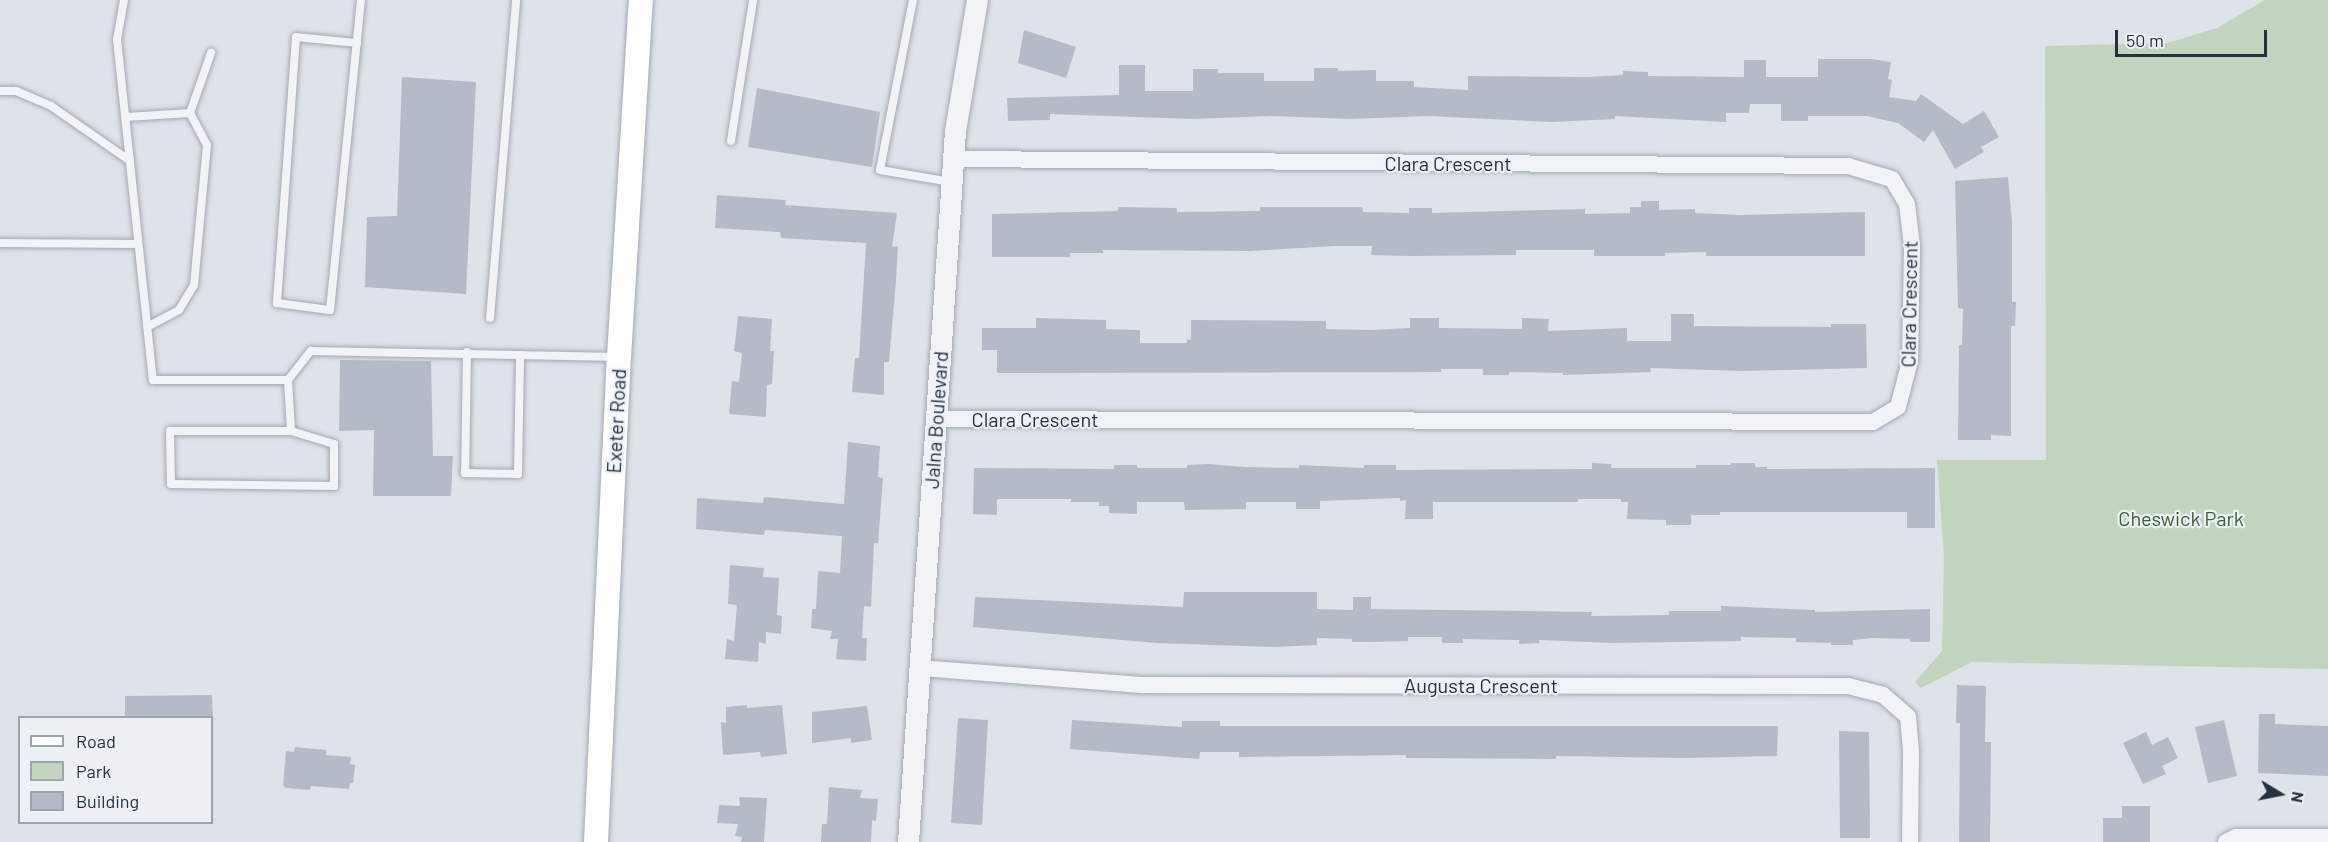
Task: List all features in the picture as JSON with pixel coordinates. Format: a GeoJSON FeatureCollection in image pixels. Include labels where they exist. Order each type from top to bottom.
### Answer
{"type":"FeatureCollection","features":[{"type":"Feature","properties":{"kind":"main road","name":"Exeter Road"},"geometry":{"type":"LineString","coordinates":[[596,842],[619,357],[641,0]]}},
{"type":"Feature","properties":{"kind":"street","name":"Jalna Boulevard"},"geometry":{"type":"LineString","coordinates":[[908,842],[953,159],[971,1]]}},
{"type":"Feature","properties":{"kind":"street","name":"Clara Crescent"},"geometry":{"type":"LineString","coordinates":[[936,419],[1873,422],[1898,407],[1910,361],[1912,246],[1907,204],[1892,179],[1848,166],[953,159]]}},
{"type":"Feature","properties":{"kind":"street","name":"Augusta Crescent"},"geometry":{"type":"LineString","coordinates":[[920,668],[1143,685],[1848,686],[1883,695],[1908,717],[1911,752],[1910,842]]}},
{"type":"Feature","properties":{"kind":"street"},"geometry":{"type":"LineString","coordinates":[[2226,842],[2236,837],[2328,837]]}},
{"type":"Feature","properties":{"kind":"lane"},"geometry":{"type":"LineString","coordinates":[[124,0],[117,39],[153,380],[288,380]]}},
{"type":"Feature","properties":{"kind":"lane"},"geometry":{"type":"LineString","coordinates":[[357,43],[296,37],[277,303],[330,310],[357,43],[361,0]]}},
{"type":"Feature","properties":{"kind":"lane"},"geometry":{"type":"LineString","coordinates":[[490,318],[516,0]]}},
{"type":"Feature","properties":{"kind":"lane"},"geometry":{"type":"LineString","coordinates":[[731,141],[753,0]]}},
{"type":"Feature","properties":{"kind":"lane"},"geometry":{"type":"LineString","coordinates":[[914,0],[880,170],[952,183]]}},
{"type":"Feature","properties":{"kind":"lane"},"geometry":{"type":"LineString","coordinates":[[147,327],[179,310],[194,285],[207,145],[190,113],[211,53]]}},
{"type":"Feature","properties":{"kind":"lane"},"geometry":{"type":"LineString","coordinates":[[0,91],[16,91],[51,106],[130,161]]}},
{"type":"Feature","properties":{"kind":"lane"},"geometry":{"type":"LineString","coordinates":[[126,117],[190,113]]}},
{"type":"Feature","properties":{"kind":"lane"},"geometry":{"type":"LineString","coordinates":[[0,243],[138,244]]}},
{"type":"Feature","properties":{"kind":"lane"},"geometry":{"type":"LineString","coordinates":[[291,431],[288,380],[311,351],[467,352],[619,357]]}},
{"type":"Feature","properties":{"kind":"lane"},"geometry":{"type":"LineString","coordinates":[[467,352],[465,473],[518,474],[520,355]]}},
{"type":"Feature","properties":{"kind":"lane"},"geometry":{"type":"LineString","coordinates":[[170,431],[291,431],[334,444],[334,486],[171,484],[170,431]]}},
{"type":"Feature","properties":{"kind":"green space","name":"Cheswick Park"},"geometry":{"type":"Polygon","coordinates":[[[2265,0],[2328,0],[2328,669],[1972,662],[1921,688],[1915,682],[1942,651],[1944,557],[1937,460],[2046,460],[2045,46],[2167,43],[2217,28],[2265,0]]]}},
{"type":"Feature","properties":{"kind":"building"},"geometry":{"type":"Polygon","coordinates":[[[1024,30],[1076,47],[1066,78],[1018,63],[1024,30]]]}},
{"type":"Feature","properties":{"kind":"building"},"geometry":{"type":"Polygon","coordinates":[[[1818,59],[1872,59],[1891,62],[1888,79],[1892,80],[1889,97],[1916,101],[1921,94],[1963,124],[1984,111],[1999,137],[1981,147],[1984,152],[1955,169],[1933,130],[1924,142],[1898,123],[1867,116],[1808,116],[1808,121],[1781,121],[1781,104],[1750,104],[1749,113],[1726,113],[1726,122],[1615,116],[1615,119],[1552,122],[1427,116],[1351,119],[1271,116],[1193,119],[1050,114],[1050,120],[1008,121],[1007,98],[1119,95],[1119,65],[1145,65],[1145,91],[1193,91],[1193,69],[1218,69],[1218,73],[1264,73],[1264,81],[1314,81],[1314,68],[1338,68],[1338,71],[1376,70],[1376,81],[1414,81],[1414,87],[1468,90],[1468,76],[1588,77],[1623,75],[1623,71],[1648,72],[1648,76],[1744,77],[1744,60],[1766,60],[1766,77],[1818,77],[1818,59]]]}},
{"type":"Feature","properties":{"kind":"building"},"geometry":{"type":"Polygon","coordinates":[[[402,77],[476,82],[466,294],[365,287],[367,217],[397,216],[402,77]]]}},
{"type":"Feature","properties":{"kind":"building"},"geometry":{"type":"Polygon","coordinates":[[[757,88],[880,112],[872,167],[748,147],[757,88]]]}},
{"type":"Feature","properties":{"kind":"building"},"geometry":{"type":"Polygon","coordinates":[[[2008,177],[2012,222],[2012,302],[2016,302],[2015,326],[2011,326],[2011,436],[1991,435],[1991,440],[1958,440],[1959,345],[1962,345],[1963,309],[1958,308],[1955,181],[2008,177]]]}},
{"type":"Feature","properties":{"kind":"building"},"geometry":{"type":"Polygon","coordinates":[[[717,195],[786,200],[785,205],[897,213],[892,247],[898,246],[896,280],[889,362],[884,362],[884,395],[852,392],[855,358],[859,358],[866,243],[781,238],[780,232],[715,228],[717,195]]]}},
{"type":"Feature","properties":{"kind":"building"},"geometry":{"type":"Polygon","coordinates":[[[1641,201],[1659,201],[1659,210],[1695,209],[1695,213],[1741,215],[1865,212],[1865,256],[1706,256],[1706,252],[1665,253],[1665,256],[1594,256],[1594,250],[1516,250],[1516,255],[1409,256],[1371,255],[1372,246],[1335,246],[1250,251],[1103,250],[1103,253],[1070,253],[1070,257],[992,257],[992,214],[1118,211],[1118,207],[1177,208],[1177,212],[1260,211],[1260,207],[1362,207],[1363,212],[1409,213],[1409,208],[1432,208],[1432,213],[1585,209],[1585,214],[1630,213],[1630,207],[1641,207],[1641,201]]]}},
{"type":"Feature","properties":{"kind":"building"},"geometry":{"type":"Polygon","coordinates":[[[1671,314],[1694,314],[1694,326],[1831,327],[1831,324],[1866,324],[1867,368],[1742,371],[1650,368],[1651,372],[1563,375],[1563,373],[1509,372],[1509,375],[1483,375],[1483,369],[1441,369],[1441,372],[997,373],[997,350],[982,350],[982,328],[1036,328],[1036,318],[1106,320],[1106,329],[1140,330],[1140,343],[1187,343],[1187,339],[1191,340],[1191,320],[1326,321],[1326,329],[1372,330],[1410,328],[1410,318],[1439,318],[1439,328],[1522,329],[1522,318],[1549,319],[1548,331],[1627,328],[1627,341],[1671,341],[1671,314]]]}},
{"type":"Feature","properties":{"kind":"building"},"geometry":{"type":"Polygon","coordinates":[[[738,316],[772,319],[770,351],[774,351],[772,384],[767,385],[766,417],[729,414],[732,381],[739,382],[742,353],[734,351],[738,316]]]}},
{"type":"Feature","properties":{"kind":"building"},"geometry":{"type":"Polygon","coordinates":[[[340,360],[431,361],[433,456],[453,456],[451,496],[373,496],[374,430],[339,431],[340,360]]]}},
{"type":"Feature","properties":{"kind":"building"},"geometry":{"type":"Polygon","coordinates":[[[848,442],[880,446],[878,477],[883,478],[878,543],[874,543],[871,607],[864,606],[862,638],[867,638],[866,661],[836,659],[838,639],[830,639],[832,631],[811,628],[812,609],[816,609],[818,571],[840,573],[842,536],[765,530],[764,535],[696,529],[697,498],[763,503],[764,497],[844,504],[848,442]]]}},
{"type":"Feature","properties":{"kind":"building"},"geometry":{"type":"Polygon","coordinates":[[[1592,463],[1611,464],[1611,468],[1696,468],[1696,465],[1755,463],[1755,467],[1767,467],[1767,469],[1935,468],[1935,528],[1907,528],[1907,512],[1720,512],[1720,515],[1691,515],[1691,525],[1666,525],[1666,520],[1627,519],[1628,502],[1621,502],[1621,499],[1578,499],[1578,502],[1433,502],[1433,519],[1405,519],[1406,500],[1400,501],[1400,498],[1320,501],[1320,509],[1296,509],[1296,502],[1246,502],[1246,509],[1185,510],[1184,502],[1137,502],[1137,514],[1109,513],[1109,506],[1099,506],[1099,502],[1071,502],[1071,499],[997,499],[997,515],[973,514],[974,468],[1114,469],[1114,465],[1137,465],[1137,468],[1187,468],[1187,465],[1208,464],[1299,468],[1299,465],[1364,468],[1364,465],[1396,465],[1396,470],[1592,469],[1592,463]]]}},
{"type":"Feature","properties":{"kind":"building"},"geometry":{"type":"Polygon","coordinates":[[[730,565],[764,568],[763,577],[779,578],[777,615],[782,616],[781,634],[766,632],[766,644],[759,642],[758,662],[725,659],[727,639],[734,641],[737,605],[728,604],[730,565]]]}},
{"type":"Feature","properties":{"kind":"building"},"geometry":{"type":"Polygon","coordinates":[[[1184,592],[1317,592],[1317,609],[1353,610],[1353,597],[1371,597],[1371,609],[1592,612],[1591,616],[1669,615],[1669,611],[1721,611],[1721,606],[1815,610],[1815,612],[1930,609],[1930,642],[1872,638],[1853,640],[1853,645],[1831,645],[1831,643],[1796,642],[1796,638],[1741,637],[1741,641],[1614,643],[1539,640],[1539,643],[1519,644],[1519,640],[1463,639],[1463,643],[1442,643],[1442,637],[1408,637],[1408,641],[1370,642],[1317,638],[1317,645],[1275,647],[1157,643],[973,627],[975,597],[1183,607],[1184,592]]]}},
{"type":"Feature","properties":{"kind":"building"},"geometry":{"type":"Polygon","coordinates":[[[1957,685],[1986,686],[1985,742],[1991,742],[1990,842],[1959,842],[1960,723],[1956,723],[1957,685]]]}},
{"type":"Feature","properties":{"kind":"building"},"geometry":{"type":"Polygon","coordinates":[[[212,695],[213,716],[125,716],[125,696],[212,695]]]}},
{"type":"Feature","properties":{"kind":"building"},"geometry":{"type":"Polygon","coordinates":[[[747,705],[747,708],[782,705],[787,754],[761,757],[760,752],[723,755],[721,722],[726,723],[726,707],[747,705]]]}},
{"type":"Feature","properties":{"kind":"building"},"geometry":{"type":"Polygon","coordinates":[[[867,706],[872,740],[851,743],[851,738],[812,743],[812,712],[867,706]]]}},
{"type":"Feature","properties":{"kind":"building"},"geometry":{"type":"Polygon","coordinates":[[[2259,714],[2275,714],[2275,724],[2328,726],[2328,776],[2258,773],[2259,714]]]}},
{"type":"Feature","properties":{"kind":"building"},"geometry":{"type":"Polygon","coordinates":[[[958,718],[988,720],[982,825],[951,823],[958,718]]]}},
{"type":"Feature","properties":{"kind":"building"},"geometry":{"type":"Polygon","coordinates":[[[1072,720],[1182,727],[1182,721],[1220,721],[1220,726],[1778,726],[1777,756],[1684,758],[1556,756],[1556,759],[1406,758],[1406,755],[1239,757],[1239,752],[1200,752],[1199,759],[1070,749],[1072,720]]]}},
{"type":"Feature","properties":{"kind":"building"},"geometry":{"type":"Polygon","coordinates":[[[2224,720],[2237,776],[2208,783],[2195,727],[2224,720]]]}},
{"type":"Feature","properties":{"kind":"building"},"geometry":{"type":"Polygon","coordinates":[[[1839,731],[1869,732],[1870,838],[1840,838],[1839,731]]]}},
{"type":"Feature","properties":{"kind":"building"},"geometry":{"type":"Polygon","coordinates":[[[2146,732],[2152,745],[2168,737],[2178,758],[2162,766],[2166,774],[2143,784],[2123,743],[2146,732]]]}},
{"type":"Feature","properties":{"kind":"building"},"geometry":{"type":"Polygon","coordinates":[[[295,747],[326,750],[326,755],[351,757],[350,764],[355,765],[353,783],[350,783],[349,789],[311,786],[310,790],[286,788],[283,785],[286,751],[294,752],[295,747]]]}},
{"type":"Feature","properties":{"kind":"building"},"geometry":{"type":"Polygon","coordinates":[[[829,787],[862,790],[860,798],[878,799],[876,821],[872,820],[871,842],[821,842],[822,824],[827,824],[829,787]]]}},
{"type":"Feature","properties":{"kind":"building"},"geometry":{"type":"Polygon","coordinates":[[[739,797],[767,798],[764,842],[741,842],[742,837],[735,836],[738,824],[717,823],[719,805],[740,806],[739,797]]]}},
{"type":"Feature","properties":{"kind":"building"},"geometry":{"type":"Polygon","coordinates":[[[2122,806],[2150,806],[2150,842],[2103,842],[2103,818],[2122,818],[2122,806]]]}}]}
